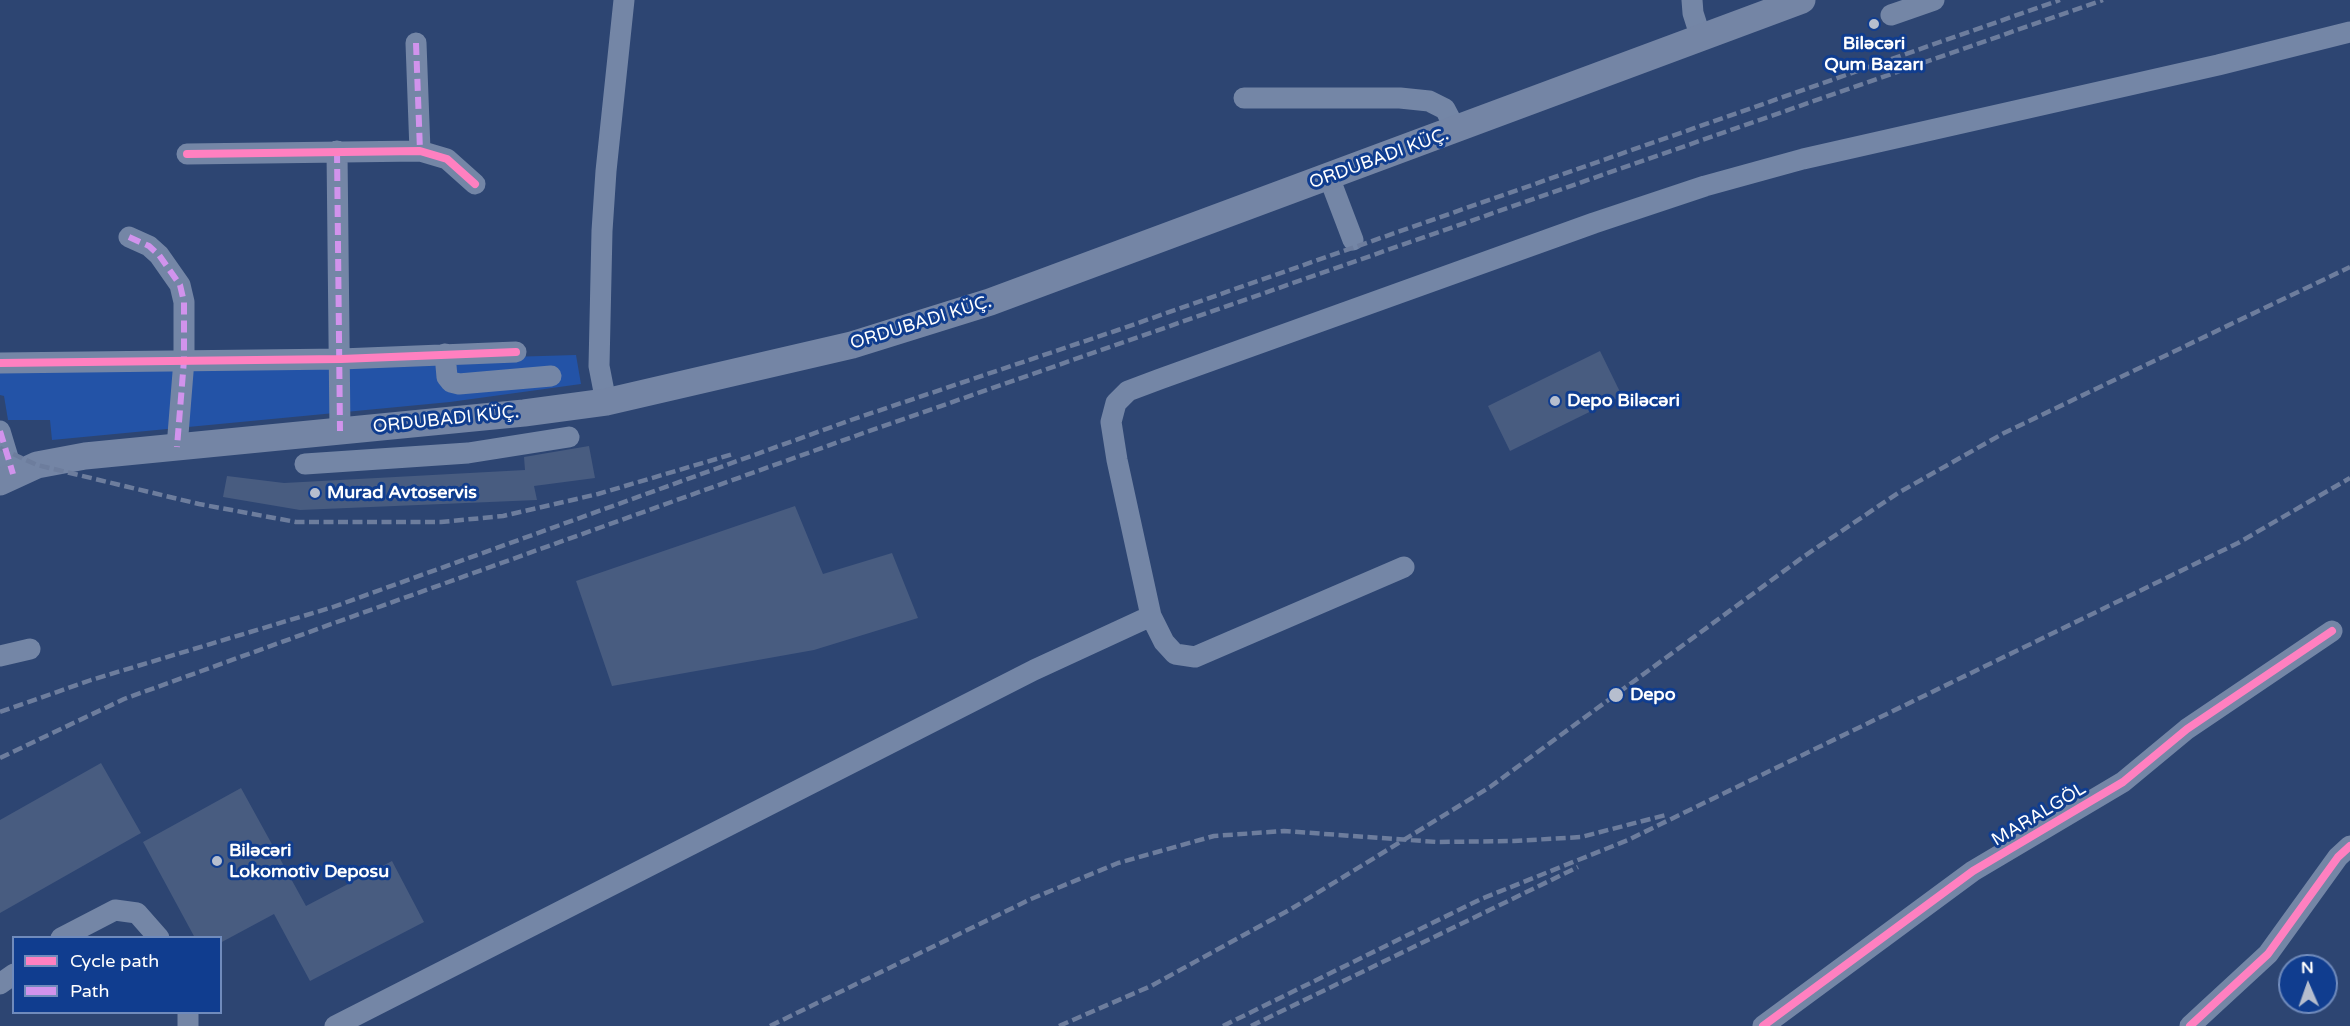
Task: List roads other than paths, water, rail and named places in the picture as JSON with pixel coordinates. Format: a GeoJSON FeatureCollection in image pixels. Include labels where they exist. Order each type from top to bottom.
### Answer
{"type":"FeatureCollection","features":[{"type":"Feature","properties":{"kind":"main road","name":"ORDUBADI KÜÇ."},"geometry":{"type":"LineString","coordinates":[[7,478],[62,459],[464,419],[606,402],[852,345],[945,318],[1802,0]]}},
{"type":"Feature","properties":{"kind":"street"},"geometry":{"type":"LineString","coordinates":[[606,402],[599,366],[602,231],[624,0]]}},
{"type":"Feature","properties":{"kind":"street"},"geometry":{"type":"LineString","coordinates":[[1692,0],[1693,13],[1701,38]]}},
{"type":"Feature","properties":{"kind":"street"},"geometry":{"type":"LineString","coordinates":[[1891,15],[1934,0]]}},
{"type":"Feature","properties":{"kind":"street"},"geometry":{"type":"LineString","coordinates":[[1404,567],[1194,657],[1175,654],[1164,642],[1151,616],[1111,422],[1116,403],[1128,391],[1594,223],[1705,186],[1803,159],[2218,65],[2350,32]]}},
{"type":"Feature","properties":{"kind":"street"},"geometry":{"type":"LineString","coordinates":[[416,42],[420,151]]}},
{"type":"Feature","properties":{"kind":"street"},"geometry":{"type":"LineString","coordinates":[[1244,98],[1400,98],[1429,101],[1445,109],[1456,130]]}},
{"type":"Feature","properties":{"kind":"street"},"geometry":{"type":"LineString","coordinates":[[337,151],[340,431]]}},
{"type":"Feature","properties":{"kind":"street"},"geometry":{"type":"LineString","coordinates":[[187,154],[420,151],[447,159],[475,184]]}},
{"type":"Feature","properties":{"kind":"street"},"geometry":{"type":"LineString","coordinates":[[1329,177],[1353,240]]}},
{"type":"Feature","properties":{"kind":"street"},"geometry":{"type":"LineString","coordinates":[[129,237],[148,246],[159,255],[180,285],[184,302],[184,360],[177,447]]}},
{"type":"Feature","properties":{"kind":"street"},"geometry":{"type":"LineString","coordinates":[[0,363],[341,358],[516,352]]}},
{"type":"Feature","properties":{"kind":"street"},"geometry":{"type":"LineString","coordinates":[[445,354],[447,377],[451,382],[459,384],[551,376]]}},
{"type":"Feature","properties":{"kind":"street"},"geometry":{"type":"LineString","coordinates":[[464,419],[468,453]]}},
{"type":"Feature","properties":{"kind":"street"},"geometry":{"type":"LineString","coordinates":[[0,431],[7,478]]}},
{"type":"Feature","properties":{"kind":"street"},"geometry":{"type":"LineString","coordinates":[[305,464],[468,453],[569,437]]}},
{"type":"Feature","properties":{"kind":"street"},"geometry":{"type":"LineString","coordinates":[[334,1026],[1034,670],[1151,616]]}},
{"type":"Feature","properties":{"kind":"street","name":"MARALGÖL"},"geometry":{"type":"LineString","coordinates":[[1763,1026],[1973,871],[2123,782],[2187,729],[2332,631]]}},
{"type":"Feature","properties":{"kind":"street"},"geometry":{"type":"LineString","coordinates":[[0,656],[30,648]]}},
{"type":"Feature","properties":{"kind":"street"},"geometry":{"type":"LineString","coordinates":[[2190,1026],[2268,954],[2338,857],[2350,846]]}},
{"type":"Feature","properties":{"kind":"street"},"geometry":{"type":"LineString","coordinates":[[66,936],[115,910],[137,913],[157,936]]}},
{"type":"Feature","properties":{"kind":"railway"},"geometry":{"type":"LineString","coordinates":[[0,712],[91,680],[333,607],[851,420],[1118,330],[2060,0]]}},
{"type":"Feature","properties":{"kind":"railway"},"geometry":{"type":"LineString","coordinates":[[0,758],[124,699],[337,622],[858,435],[2103,0]]}},
{"type":"Feature","properties":{"kind":"railway"},"geometry":{"type":"LineString","coordinates":[[1059,1026],[1151,986],[1291,909],[1490,787],[1803,557],[1898,493],[2004,433],[2350,267]]}},
{"type":"Feature","properties":{"kind":"railway"},"geometry":{"type":"LineString","coordinates":[[0,448],[37,465],[199,504],[296,522],[441,522],[503,516],[598,494],[733,454]]}},
{"type":"Feature","properties":{"kind":"railway"},"geometry":{"type":"LineString","coordinates":[[1223,1026],[1481,899],[1628,840],[2238,543],[2350,478]]}},
{"type":"Feature","properties":{"kind":"railway"},"geometry":{"type":"LineString","coordinates":[[770,1026],[1031,899],[1118,863],[1214,836],[1284,831],[1437,842],[1514,841],[1581,837],[1666,815]]}},
{"type":"Feature","properties":{"kind":"railway"},"geometry":{"type":"LineString","coordinates":[[1251,1026],[1578,867]]}},
{"type":"Feature","properties":{"kind":"place","name":"Biləcəri Qum Bazarı"},"geometry":{"type":"Point","coordinates":[1874,24]}},
{"type":"Feature","properties":{"kind":"place","name":"Depo Biləcəri"},"geometry":{"type":"Point","coordinates":[1555,401]}},
{"type":"Feature","properties":{"kind":"place","name":"Murad Avtoservis"},"geometry":{"type":"Point","coordinates":[315,493]}},
{"type":"Feature","properties":{"kind":"place","name":"Depo"},"geometry":{"type":"Point","coordinates":[1616,695]}},
{"type":"Feature","properties":{"kind":"place","name":"Biləcəri Lokomotiv Deposu"},"geometry":{"type":"Point","coordinates":[217,861]}}]}
